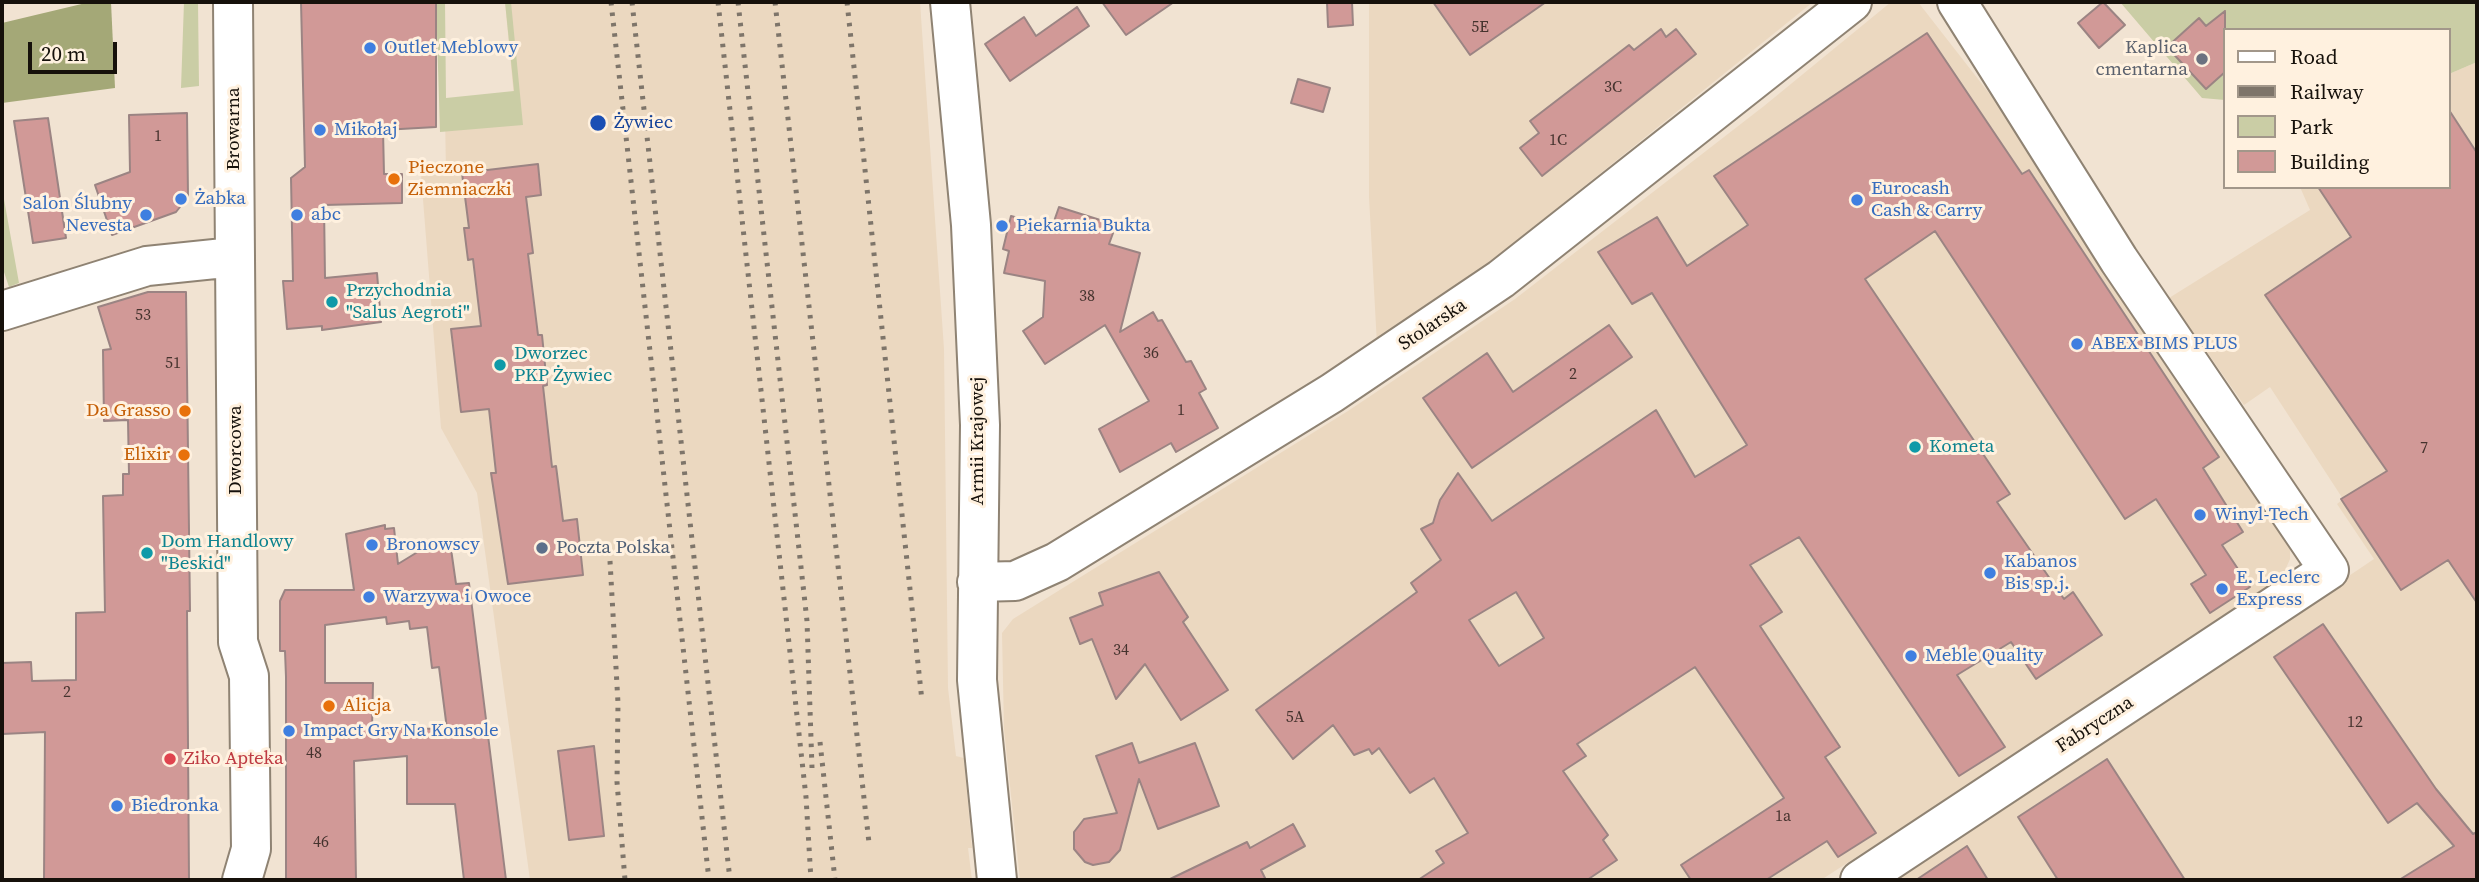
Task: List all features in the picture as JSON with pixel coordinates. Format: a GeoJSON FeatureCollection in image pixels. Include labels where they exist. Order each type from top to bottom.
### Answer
{"type":"FeatureCollection","features":[{"type":"Feature","properties":{"kind":"street","name":"Browarna"},"geometry":{"type":"LineString","coordinates":[[233,2],[234,257]]}},
{"type":"Feature","properties":{"kind":"street","name":"Armii Krajowej"},"geometry":{"type":"LineString","coordinates":[[950,2],[971,225],[978,360],[978,693],[996,880]]}},
{"type":"Feature","properties":{"kind":"street","name":"Stolarska"},"geometry":{"type":"LineString","coordinates":[[977,582],[1015,581],[1057,562],[1332,393],[1501,279],[1852,2]]}},
{"type":"Feature","properties":{"kind":"street","name":"Fabryczna"},"geometry":{"type":"LineString","coordinates":[[1860,880],[2329,570],[2119,260],[1956,2]]}},
{"type":"Feature","properties":{"kind":"street"},"geometry":{"type":"LineString","coordinates":[[2,311],[147,266],[234,257]]}},
{"type":"Feature","properties":{"kind":"street","name":"Dworcowa"},"geometry":{"type":"LineString","coordinates":[[234,257],[238,642],[249,676],[251,849],[240,880]]}},
{"type":"Feature","properties":{"kind":"shaded area"},"geometry":{"type":"Polygon","coordinates":[[[505,2],[920,2],[944,349],[948,688],[956,756],[964,758],[972,880],[530,880],[477,493],[441,428],[421,174],[446,173],[445,114],[515,108],[505,2]]]}},
{"type":"Feature","properties":{"kind":"shaded area"},"geometry":{"type":"Polygon","coordinates":[[[1369,2],[1813,2],[1463,284],[1377,345],[1369,197],[1369,2]]]}},
{"type":"Feature","properties":{"kind":"shaded area"},"geometry":{"type":"Polygon","coordinates":[[[1891,2],[1918,2],[2119,260],[2290,545],[2290,559],[2280,582],[1821,880],[1020,880],[1004,729],[1002,633],[1013,619],[1348,411],[1515,299],[1764,106],[1891,2]]]}},
{"type":"Feature","properties":{"kind":"shaded area"},"geometry":{"type":"Polygon","coordinates":[[[2477,62],[2477,880],[1897,880],[2374,559],[2337,504],[2343,499],[2270,387],[2244,405],[2169,298],[2310,210],[2301,189],[2451,189],[2451,73],[2477,62]]]}},
{"type":"Feature","properties":{"kind":"green space"},"geometry":{"type":"Polygon","coordinates":[[[90,2],[111,2],[115,88],[2,103],[2,23],[90,2]]]}},
{"type":"Feature","properties":{"kind":"green space"},"geometry":{"type":"Polygon","coordinates":[[[184,2],[198,2],[199,86],[181,88],[184,2]]]}},
{"type":"Feature","properties":{"kind":"green space"},"geometry":{"type":"Polygon","coordinates":[[[436,2],[445,2],[446,98],[514,91],[505,2],[511,2],[523,125],[440,132],[436,2]]]}},
{"type":"Feature","properties":{"kind":"green space"},"geometry":{"type":"Polygon","coordinates":[[[2120,2],[2477,2],[2477,62],[2451,73],[2451,28],[2224,28],[2224,100],[2202,98],[2120,2]]]}},
{"type":"Feature","properties":{"kind":"green space"},"geometry":{"type":"Polygon","coordinates":[[[2,188],[19,283],[9,287],[2,266],[2,188]]]}},
{"type":"Feature","properties":{"kind":"building"},"geometry":{"type":"Polygon","coordinates":[[[301,2],[436,2],[436,127],[383,130],[384,174],[402,174],[402,203],[324,205],[325,278],[377,273],[381,322],[322,330],[322,326],[287,329],[283,281],[293,281],[291,178],[305,167],[301,2]]]}},
{"type":"Feature","properties":{"kind":"building"},"geometry":{"type":"Polygon","coordinates":[[[1102,2],[1174,2],[1126,35],[1102,2]]]}},
{"type":"Feature","properties":{"kind":"building"},"geometry":{"type":"Polygon","coordinates":[[[1327,2],[1352,2],[1353,25],[1328,27],[1327,2]]]}},
{"type":"Feature","properties":{"kind":"building"},"geometry":{"type":"Polygon","coordinates":[[[1433,2],[1546,2],[1470,55],[1433,2]]]}},
{"type":"Feature","properties":{"kind":"building"},"geometry":{"type":"Polygon","coordinates":[[[2103,2],[2125,25],[2099,48],[2078,23],[2103,2]]]}},
{"type":"Feature","properties":{"kind":"building"},"geometry":{"type":"Polygon","coordinates":[[[1077,7],[1089,26],[1010,81],[985,44],[1024,17],[1036,36],[1077,7]]]}},
{"type":"Feature","properties":{"kind":"building","name":"Kaplica cmentarna"},"geometry":{"type":"Polygon","coordinates":[[[2225,11],[2224,73],[2206,89],[2167,47],[2199,18],[2206,26],[2225,11]]]}},
{"type":"Feature","properties":{"kind":"building"},"geometry":{"type":"Polygon","coordinates":[[[1661,29],[1666,37],[1676,29],[1696,54],[1542,176],[1520,148],[1539,133],[1530,121],[1629,45],[1634,50],[1661,29]]]}},
{"type":"Feature","properties":{"kind":"building"},"geometry":{"type":"Polygon","coordinates":[[[1927,33],[2022,174],[2029,170],[2219,457],[2203,468],[2243,532],[2222,545],[2250,587],[2210,613],[2191,584],[2206,575],[2156,499],[2125,519],[1935,231],[1865,279],[2010,494],[1997,502],[2064,599],[2073,592],[2102,635],[2036,679],[2011,642],[1957,675],[2005,747],[1959,776],[1799,537],[1750,565],[1782,612],[1760,626],[1840,747],[1825,757],[1876,833],[1838,857],[1827,841],[1766,880],[1691,880],[1681,865],[1784,798],[1695,667],[1577,744],[1586,756],[1563,771],[1608,835],[1603,840],[1617,860],[1587,880],[1418,880],[1444,863],[1436,851],[1468,833],[1434,778],[1410,793],[1379,748],[1372,754],[1369,749],[1354,755],[1333,725],[1293,759],[1256,710],[1417,592],[1411,583],[1441,560],[1421,529],[1433,523],[1440,500],[1458,473],[1492,521],[1656,410],[1695,477],[1747,445],[1652,293],[1632,304],[1598,252],[1657,217],[1687,266],[1748,225],[1714,176],[1927,33]],[[1516,592],[1469,620],[1499,666],[1544,638],[1516,592]]]}},
{"type":"Feature","properties":{"kind":"building"},"geometry":{"type":"Polygon","coordinates":[[[1298,79],[1330,88],[1323,112],[1291,103],[1298,79]]]}},
{"type":"Feature","properties":{"kind":"building"},"geometry":{"type":"Polygon","coordinates":[[[187,113],[188,197],[176,212],[112,235],[95,185],[130,172],[129,115],[187,113]]]}},
{"type":"Feature","properties":{"kind":"building"},"geometry":{"type":"Polygon","coordinates":[[[2451,113],[2477,153],[2477,603],[2448,560],[2401,590],[2341,499],[2387,471],[2265,295],[2351,237],[2319,189],[2451,189],[2451,113]]]}},
{"type":"Feature","properties":{"kind":"building"},"geometry":{"type":"Polygon","coordinates":[[[48,118],[66,238],[33,243],[14,121],[48,118]]]}},
{"type":"Feature","properties":{"kind":"building","name":"Dworzec PKP Żywiec"},"geometry":{"type":"Polygon","coordinates":[[[538,164],[541,195],[526,197],[533,253],[528,254],[538,335],[542,335],[547,385],[543,386],[552,467],[556,466],[563,521],[577,519],[583,575],[508,584],[491,473],[496,473],[489,409],[461,412],[451,329],[481,326],[473,259],[468,260],[464,228],[469,228],[462,173],[538,164]]]}},
{"type":"Feature","properties":{"kind":"building"},"geometry":{"type":"Polygon","coordinates":[[[1059,207],[1116,225],[1109,244],[1140,253],[1120,332],[1153,312],[1158,321],[1162,320],[1186,362],[1191,361],[1206,389],[1199,393],[1218,428],[1176,452],[1171,443],[1120,472],[1099,429],[1149,401],[1105,325],[1045,364],[1023,331],[1043,317],[1045,281],[1004,273],[1009,251],[1003,249],[1011,216],[1052,227],[1059,207]]]}},
{"type":"Feature","properties":{"kind":"building"},"geometry":{"type":"Polygon","coordinates":[[[148,292],[186,292],[190,611],[187,611],[189,880],[44,880],[45,732],[2,734],[2,663],[31,662],[32,681],[76,680],[76,613],[105,612],[103,496],[123,495],[123,474],[129,474],[128,420],[104,421],[103,350],[111,349],[98,307],[148,292]]]}},
{"type":"Feature","properties":{"kind":"building"},"geometry":{"type":"Polygon","coordinates":[[[1609,325],[1632,357],[1472,468],[1423,398],[1487,353],[1513,392],[1609,325]]]}},
{"type":"Feature","properties":{"kind":"building"},"geometry":{"type":"Polygon","coordinates":[[[385,525],[385,529],[394,528],[398,564],[429,545],[450,542],[456,584],[469,583],[506,880],[464,880],[455,804],[407,804],[407,756],[354,761],[356,880],[286,880],[286,677],[285,651],[280,651],[280,601],[285,590],[354,590],[346,534],[385,525]],[[386,617],[325,625],[325,683],[373,683],[372,728],[447,729],[439,667],[432,668],[427,627],[410,629],[409,621],[387,624],[386,617]]]}},
{"type":"Feature","properties":{"kind":"building"},"geometry":{"type":"Polygon","coordinates":[[[1159,572],[1188,617],[1183,622],[1228,690],[1181,720],[1145,664],[1116,699],[1092,639],[1080,644],[1070,618],[1103,605],[1099,593],[1159,572]]]}},
{"type":"Feature","properties":{"kind":"building"},"geometry":{"type":"Polygon","coordinates":[[[2323,624],[2436,789],[2473,834],[2477,832],[2477,880],[2399,880],[2454,846],[2417,803],[2388,823],[2274,657],[2323,624]]]}},
{"type":"Feature","properties":{"kind":"building"},"geometry":{"type":"Polygon","coordinates":[[[1132,743],[1139,763],[1195,743],[1219,806],[1158,829],[1139,779],[1120,850],[1109,862],[1093,865],[1085,862],[1074,849],[1074,832],[1084,819],[1117,813],[1096,756],[1132,743]]]}},
{"type":"Feature","properties":{"kind":"building"},"geometry":{"type":"Polygon","coordinates":[[[594,746],[604,836],[569,840],[558,751],[594,746]]]}},
{"type":"Feature","properties":{"kind":"building"},"geometry":{"type":"Polygon","coordinates":[[[2107,759],[2185,880],[2058,880],[2018,817],[2107,759]]]}},
{"type":"Feature","properties":{"kind":"building"},"geometry":{"type":"Polygon","coordinates":[[[1293,824],[1305,846],[1261,870],[1266,880],[1168,880],[1247,842],[1250,848],[1293,824]]]}},
{"type":"Feature","properties":{"kind":"building"},"geometry":{"type":"Polygon","coordinates":[[[1967,846],[1988,880],[1916,880],[1967,846]]]}},
{"type":"Feature","properties":{"kind":"railway"},"geometry":{"type":"LineString","coordinates":[[611,2],[709,880]]}},
{"type":"Feature","properties":{"kind":"railway"},"geometry":{"type":"LineString","coordinates":[[632,2],[730,880]]}},
{"type":"Feature","properties":{"kind":"railway"},"geometry":{"type":"LineString","coordinates":[[718,2],[806,797],[811,880]]}},
{"type":"Feature","properties":{"kind":"railway"},"geometry":{"type":"LineString","coordinates":[[738,2],[807,621],[812,768]]}},
{"type":"Feature","properties":{"kind":"railway"},"geometry":{"type":"LineString","coordinates":[[775,2],[869,843]]}},
{"type":"Feature","properties":{"kind":"railway"},"geometry":{"type":"LineString","coordinates":[[847,2],[922,701]]}},
{"type":"Feature","properties":{"kind":"railway"},"geometry":{"type":"LineString","coordinates":[[610,561],[618,703],[617,782],[625,880]]}},
{"type":"Feature","properties":{"kind":"railway"},"geometry":{"type":"LineString","coordinates":[[820,742],[835,880]]}},
{"type":"Feature","properties":{"kind":"place","name":"Outlet Meblowy"},"geometry":{"type":"Point","coordinates":[370,48]}},
{"type":"Feature","properties":{"kind":"place","name":"Kaplica cmentarna"},"geometry":{"type":"Point","coordinates":[2202,59]}},
{"type":"Feature","properties":{"kind":"place","name":"Żywiec"},"geometry":{"type":"Point","coordinates":[598,123]}},
{"type":"Feature","properties":{"kind":"place","name":"Mikołaj"},"geometry":{"type":"Point","coordinates":[320,130]}},
{"type":"Feature","properties":{"kind":"place","name":"Pieczone Ziemniaczki"},"geometry":{"type":"Point","coordinates":[394,179]}},
{"type":"Feature","properties":{"kind":"place","name":"Żabka"},"geometry":{"type":"Point","coordinates":[181,199]}},
{"type":"Feature","properties":{"kind":"place","name":"Eurocash Cash & Carry"},"geometry":{"type":"Point","coordinates":[1857,200]}},
{"type":"Feature","properties":{"kind":"place","name":"Salon Ślubny Nevesta"},"geometry":{"type":"Point","coordinates":[146,215]}},
{"type":"Feature","properties":{"kind":"place","name":"abc"},"geometry":{"type":"Point","coordinates":[297,215]}},
{"type":"Feature","properties":{"kind":"place","name":"Piekarnia Bukta"},"geometry":{"type":"Point","coordinates":[1002,226]}},
{"type":"Feature","properties":{"kind":"place","name":"Przychodnia \"Salus Aegroti\""},"geometry":{"type":"Point","coordinates":[332,302]}},
{"type":"Feature","properties":{"kind":"place","name":"ABEX BIMS PLUS"},"geometry":{"type":"Point","coordinates":[2077,344]}},
{"type":"Feature","properties":{"kind":"place","name":"Dworzec PKP Żywiec"},"geometry":{"type":"Point","coordinates":[500,365]}},
{"type":"Feature","properties":{"kind":"place","name":"Da Grasso"},"geometry":{"type":"Point","coordinates":[185,411]}},
{"type":"Feature","properties":{"kind":"place","name":"Kometa"},"geometry":{"type":"Point","coordinates":[1915,447]}},
{"type":"Feature","properties":{"kind":"place","name":"Elixir"},"geometry":{"type":"Point","coordinates":[184,455]}},
{"type":"Feature","properties":{"kind":"place","name":"Winyl-Tech"},"geometry":{"type":"Point","coordinates":[2200,515]}},
{"type":"Feature","properties":{"kind":"place","name":"Bronowscy"},"geometry":{"type":"Point","coordinates":[372,545]}},
{"type":"Feature","properties":{"kind":"place","name":"Poczta Polska"},"geometry":{"type":"Point","coordinates":[542,548]}},
{"type":"Feature","properties":{"kind":"place","name":"Dom Handlowy \"Beskid\""},"geometry":{"type":"Point","coordinates":[147,553]}},
{"type":"Feature","properties":{"kind":"place","name":"Kabanos Bis sp.j."},"geometry":{"type":"Point","coordinates":[1990,573]}},
{"type":"Feature","properties":{"kind":"place","name":"E. Leclerc Express"},"geometry":{"type":"Point","coordinates":[2222,589]}},
{"type":"Feature","properties":{"kind":"place","name":"Warzywa i Owoce"},"geometry":{"type":"Point","coordinates":[369,597]}},
{"type":"Feature","properties":{"kind":"place","name":"Meble Quality"},"geometry":{"type":"Point","coordinates":[1911,656]}},
{"type":"Feature","properties":{"kind":"place","name":"Alicja"},"geometry":{"type":"Point","coordinates":[329,706]}},
{"type":"Feature","properties":{"kind":"place","name":"Impact Gry Na Konsole"},"geometry":{"type":"Point","coordinates":[289,731]}},
{"type":"Feature","properties":{"kind":"place","name":"Ziko Apteka"},"geometry":{"type":"Point","coordinates":[170,759]}},
{"type":"Feature","properties":{"kind":"place","name":"Biedronka"},"geometry":{"type":"Point","coordinates":[117,806]}}]}
